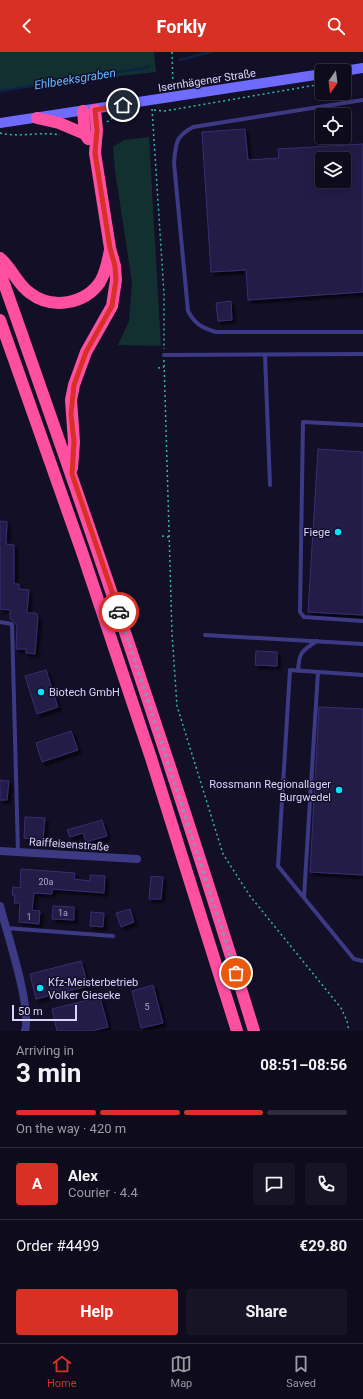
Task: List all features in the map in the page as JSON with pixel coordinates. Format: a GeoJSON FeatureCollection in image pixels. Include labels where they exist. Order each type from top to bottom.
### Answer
{"type":"FeatureCollection","features":[{"type":"Feature","properties":{"kind":"highway"},"geometry":{"type":"LineString","coordinates":[[72,474],[74,442],[71,414],[74,385],[86,352],[112,306],[116,280],[115,266],[110,248],[91,132],[89,111]]}},
{"type":"Feature","properties":{"kind":"highway"},"geometry":{"type":"LineString","coordinates":[[37,118],[91,132]]}},
{"type":"Feature","properties":{"kind":"highway"},"geometry":{"type":"LineString","coordinates":[[0,258],[10,267],[28,292],[47,302],[70,302],[84,297],[96,287],[106,269],[110,248]]}},
{"type":"Feature","properties":{"kind":"highway"},"geometry":{"type":"LineString","coordinates":[[0,272],[72,474],[166,754],[219,916],[254,1031]]}},
{"type":"Feature","properties":{"kind":"highway"},"geometry":{"type":"LineString","coordinates":[[0,320],[82,552],[151,758],[236,1031]]}},
{"type":"Feature","properties":{"kind":"main road"},"geometry":{"type":"LineString","coordinates":[[351,70],[363,68]]}},
{"type":"Feature","properties":{"kind":"main road","name":"Isernhägener Straße"},"geometry":{"type":"LineString","coordinates":[[0,123],[89,111],[152,105],[174,98],[315,75]]}},
{"type":"Feature","properties":{"kind":"street","name":"Raiffeisenstraße"},"geometry":{"type":"LineString","coordinates":[[0,851],[138,859]]}},
{"type":"Feature","properties":{"kind":"street"},"geometry":{"type":"LineString","coordinates":[[0,906],[26,1007],[27,1025],[25,1031]]}},
{"type":"Feature","properties":{"kind":"lane"},"geometry":{"type":"LineString","coordinates":[[363,100],[193,127],[182,134],[176,145],[174,163],[188,311],[194,322],[205,329],[216,332],[363,332]]}},
{"type":"Feature","properties":{"kind":"lane"},"geometry":{"type":"LineString","coordinates":[[265,354],[270,484]]}},
{"type":"Feature","properties":{"kind":"lane"},"geometry":{"type":"LineString","coordinates":[[164,355],[363,354]]}},
{"type":"Feature","properties":{"kind":"lane"},"geometry":{"type":"LineString","coordinates":[[363,425],[303,422],[300,612],[304,617],[363,621]]}},
{"type":"Feature","properties":{"kind":"lane"},"geometry":{"type":"LineString","coordinates":[[0,622],[12,624],[18,852]]}},
{"type":"Feature","properties":{"kind":"lane"},"geometry":{"type":"LineString","coordinates":[[205,635],[363,644]]}},
{"type":"Feature","properties":{"kind":"lane"},"geometry":{"type":"LineString","coordinates":[[298,671],[300,656],[303,650],[317,641]]}},
{"type":"Feature","properties":{"kind":"lane"},"geometry":{"type":"LineString","coordinates":[[363,675],[290,670],[278,866],[354,959],[363,961]]}},
{"type":"Feature","properties":{"kind":"lane"},"geometry":{"type":"LineString","coordinates":[[304,898],[318,672]]}},
{"type":"Feature","properties":{"kind":"lane"},"geometry":{"type":"LineString","coordinates":[[5,928],[113,936]]}},
{"type":"Feature","properties":{"kind":"path"},"geometry":{"type":"LineString","coordinates":[[172,52],[174,98]]}},
{"type":"Feature","properties":{"kind":"path"},"geometry":{"type":"LineString","coordinates":[[315,85],[165,111],[152,105],[164,294],[164,367],[172,633],[177,706],[223,854],[250,896],[341,1008],[348,1021],[349,1031]]}},
{"type":"Feature","properties":{"kind":"path"},"geometry":{"type":"LineString","coordinates":[[91,132],[103,128],[109,120],[117,115]]}},
{"type":"Feature","properties":{"kind":"path"},"geometry":{"type":"LineString","coordinates":[[0,133],[10,136],[52,133],[63,136]]}},
{"type":"Feature","properties":{"kind":"path"},"geometry":{"type":"LineString","coordinates":[[158,368],[164,367]]}},
{"type":"Feature","properties":{"kind":"path"},"geometry":{"type":"LineString","coordinates":[[162,536],[169,537]]}},
{"type":"Feature","properties":{"kind":"green space"},"geometry":{"type":"Polygon","coordinates":[[[0,52],[154,52],[156,72],[0,90],[0,52]]]}},
{"type":"Feature","properties":{"kind":"green space"},"geometry":{"type":"Polygon","coordinates":[[[149,137],[161,346],[118,345],[129,321],[132,282],[115,171],[113,147],[124,140],[149,137]]]}},
{"type":"Feature","properties":{"kind":"building"},"geometry":{"type":"Polygon","coordinates":[[[245,129],[248,160],[279,158],[278,149],[363,144],[363,292],[248,300],[246,270],[211,272],[202,132],[245,129]]]}},
{"type":"Feature","properties":{"kind":"building"},"geometry":{"type":"Polygon","coordinates":[[[231,301],[232,320],[218,321],[216,303],[231,301]]]}},
{"type":"Feature","properties":{"kind":"building","name":"Fiege"},"geometry":{"type":"Polygon","coordinates":[[[318,449],[363,452],[363,615],[308,612],[318,449]]]}},
{"type":"Feature","properties":{"kind":"building"},"geometry":{"type":"Polygon","coordinates":[[[0,521],[7,522],[6,544],[14,545],[14,584],[19,584],[19,589],[29,590],[27,613],[36,613],[38,617],[35,654],[26,653],[26,649],[16,649],[17,627],[15,622],[10,619],[10,610],[0,609],[0,521]]]}},
{"type":"Feature","properties":{"kind":"building"},"geometry":{"type":"Polygon","coordinates":[[[256,651],[277,652],[277,666],[255,665],[256,651]]]}},
{"type":"Feature","properties":{"kind":"building","name":"Biotech GmbH"},"geometry":{"type":"Polygon","coordinates":[[[46,670],[58,707],[37,714],[25,676],[46,670]]]}},
{"type":"Feature","properties":{"kind":"building","name":"Rossmann Regionallager Burgwedel"},"geometry":{"type":"Polygon","coordinates":[[[319,707],[363,709],[363,875],[310,872],[319,707]]]}},
{"type":"Feature","properties":{"kind":"building"},"geometry":{"type":"Polygon","coordinates":[[[71,731],[78,750],[42,762],[36,743],[71,731]]]}},
{"type":"Feature","properties":{"kind":"building"},"geometry":{"type":"Polygon","coordinates":[[[0,780],[9,781],[7,800],[0,800],[0,780]]]}},
{"type":"Feature","properties":{"kind":"building"},"geometry":{"type":"Polygon","coordinates":[[[25,817],[45,818],[43,840],[24,838],[25,817]]]}},
{"type":"Feature","properties":{"kind":"building"},"geometry":{"type":"Polygon","coordinates":[[[102,820],[107,836],[86,842],[83,833],[70,837],[67,830],[102,820]]]}},
{"type":"Feature","properties":{"kind":"building"},"geometry":{"type":"Polygon","coordinates":[[[21,869],[75,873],[74,879],[90,881],[90,875],[105,876],[104,893],[52,889],[52,894],[34,893],[32,910],[40,911],[39,924],[19,922],[20,903],[14,903],[15,895],[12,895],[13,887],[20,888],[21,869]]]}},
{"type":"Feature","properties":{"kind":"building"},"geometry":{"type":"Polygon","coordinates":[[[151,876],[163,877],[161,899],[149,899],[151,876]]]}},
{"type":"Feature","properties":{"kind":"building"},"geometry":{"type":"Polygon","coordinates":[[[53,906],[74,907],[74,920],[52,919],[53,906]]]}},
{"type":"Feature","properties":{"kind":"building"},"geometry":{"type":"Polygon","coordinates":[[[130,909],[134,922],[121,927],[116,913],[130,909]]]}},
{"type":"Feature","properties":{"kind":"building"},"geometry":{"type":"Polygon","coordinates":[[[91,912],[104,913],[103,927],[90,926],[91,912]]]}},
{"type":"Feature","properties":{"kind":"building"},"geometry":{"type":"Polygon","coordinates":[[[81,961],[88,986],[36,999],[30,974],[81,961]]]}},
{"type":"Feature","properties":{"kind":"building"},"geometry":{"type":"Polygon","coordinates":[[[153,985],[163,1023],[141,1028],[132,991],[153,985]]]}},
{"type":"Feature","properties":{"kind":"building"},"geometry":{"type":"Polygon","coordinates":[[[100,997],[108,1027],[91,1031],[57,1031],[52,1009],[100,997]]]}},
{"type":"Feature","properties":{"kind":"waterway","name":"Ehlbeeksgraben"},"geometry":{"type":"LineString","coordinates":[[180,60],[210,52]]}},
{"type":"Feature","properties":{"kind":"waterway","name":"Ehlbeeksgraben"},"geometry":{"type":"LineString","coordinates":[[0,91],[149,67]]}},
{"type":"Feature","properties":{"kind":"way so far"},"geometry":{"type":"LineString","coordinates":[[119,612],[162,740],[236,973]]}},
{"type":"Feature","properties":{"kind":"place","name":"Fiege"},"geometry":{"type":"Point","coordinates":[338,532]}},
{"type":"Feature","properties":{"kind":"place","name":"Biotech GmbH"},"geometry":{"type":"Point","coordinates":[41,692]}},
{"type":"Feature","properties":{"kind":"place","name":"Rossmann Regionallager Burgwedel"},"geometry":{"type":"Point","coordinates":[339,790]}},
{"type":"Feature","properties":{"kind":"place","name":"Kfz-Meisterbetrieb Volker Gieseke"},"geometry":{"type":"Point","coordinates":[40,988]}},
{"type":"Feature","properties":{"kind":"route"},"geometry":{"type":"LineString","coordinates":[[119,612],[72,474],[74,442],[71,400],[74,385],[86,352],[106,320],[112,306],[116,280],[115,266],[110,248],[95,153],[97,130],[95,110],[123,105]]}}]}
